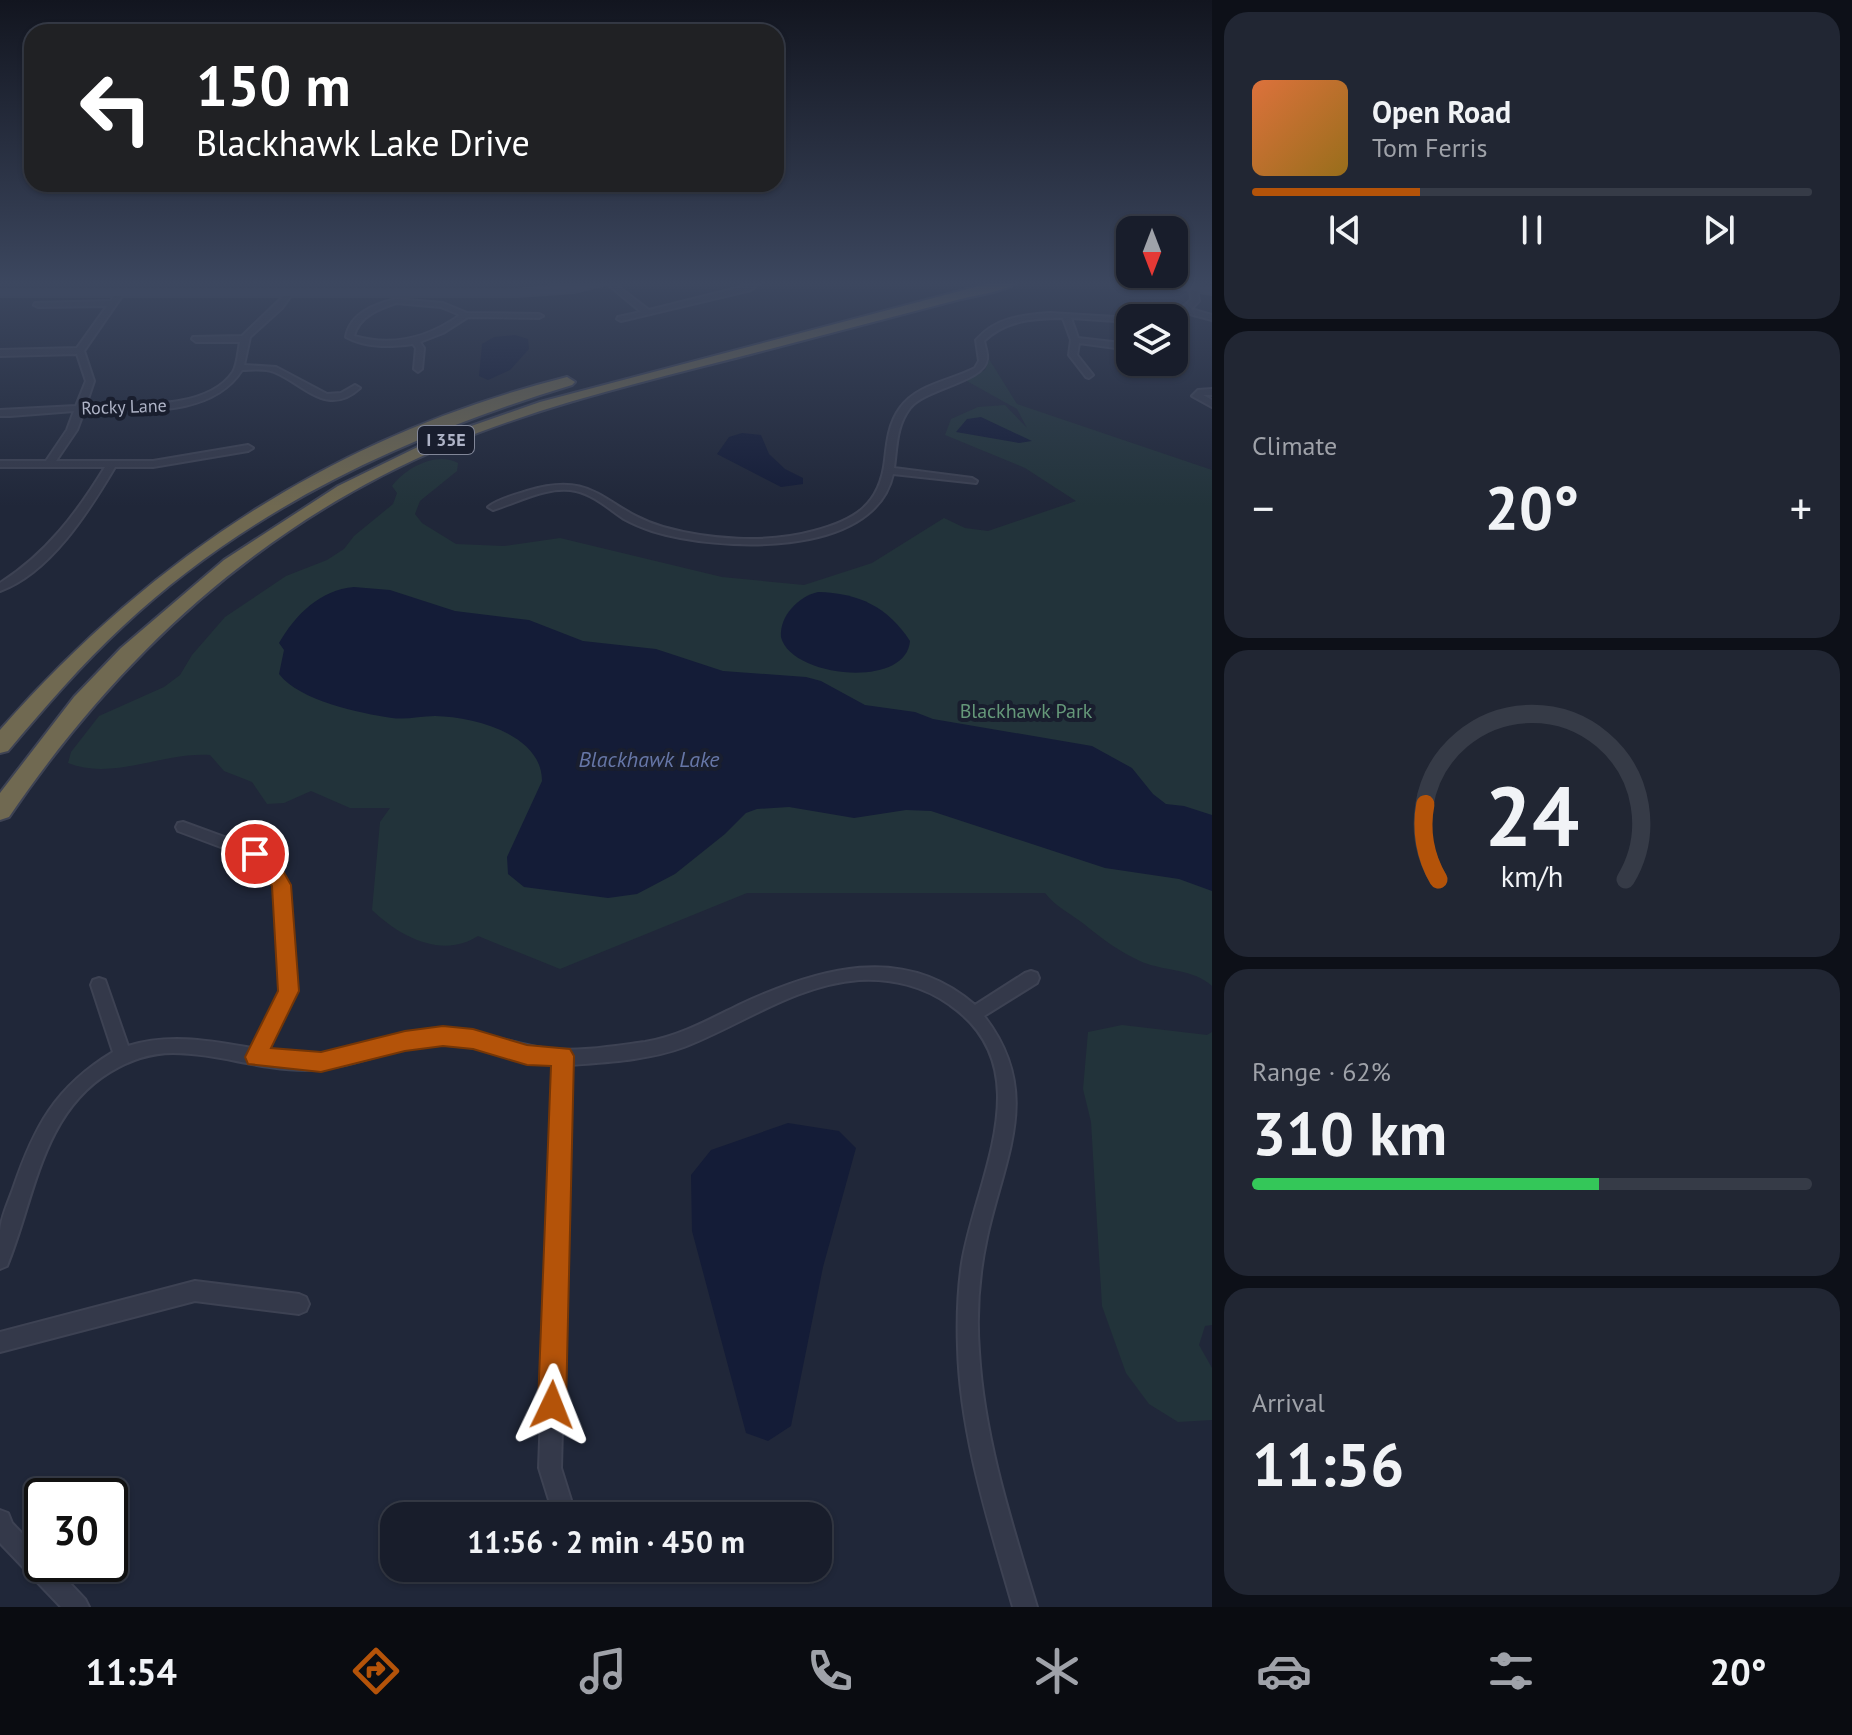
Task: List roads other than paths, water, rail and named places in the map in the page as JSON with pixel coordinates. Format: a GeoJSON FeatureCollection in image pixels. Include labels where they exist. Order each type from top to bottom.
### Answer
{"type":"FeatureCollection","features":[{"type":"Feature","properties":{"kind":"highway","name":"I 35E"},"geometry":{"type":"LineString","coordinates":[[0,745],[56,680],[99,637],[166,579],[277,501],[348,463],[458,415],[526,392],[666,356]]}},
{"type":"Feature","properties":{"kind":"highway","name":"I 35E"},"geometry":{"type":"LineString","coordinates":[[0,811],[49,741],[130,650],[182,602],[245,552],[352,484],[419,452],[527,410],[731,356]]}},
{"type":"Feature","properties":{"kind":"street"},"geometry":{"type":"LineString","coordinates":[[49,464],[72,430],[91,376],[82,356]]}},
{"type":"Feature","properties":{"kind":"street"},"geometry":{"type":"LineString","coordinates":[[242,356],[240,368],[276,369],[324,398],[343,396],[355,388]]}},
{"type":"Feature","properties":{"kind":"street"},"geometry":{"type":"LineString","coordinates":[[418,369],[419,356]]}},
{"type":"Feature","properties":{"kind":"street"},"geometry":{"type":"LineString","coordinates":[[493,507],[539,491],[572,488],[600,499],[633,519],[678,534],[723,540],[783,539],[825,531],[858,517],[880,498],[890,471],[896,426],[904,409],[928,390],[978,370],[982,356]]}},
{"type":"Feature","properties":{"kind":"street"},"geometry":{"type":"LineString","coordinates":[[1074,356],[1089,375]]}},
{"type":"Feature","properties":{"kind":"street","name":"Rocky Lane"},"geometry":{"type":"LineString","coordinates":[[0,413],[81,408],[156,408],[183,404],[226,383],[240,368]]}},
{"type":"Feature","properties":{"kind":"street"},"geometry":{"type":"LineString","coordinates":[[1212,392],[1201,392],[1197,396],[1212,404]]}},
{"type":"Feature","properties":{"kind":"street"},"geometry":{"type":"LineString","coordinates":[[0,464],[175,462],[248,448]]}},
{"type":"Feature","properties":{"kind":"street"},"geometry":{"type":"LineString","coordinates":[[0,588],[53,550],[79,518],[112,464]]}},
{"type":"Feature","properties":{"kind":"street"},"geometry":{"type":"LineString","coordinates":[[890,471],[972,481]]}},
{"type":"Feature","properties":{"kind":"street"},"geometry":{"type":"LineString","coordinates":[[183,827],[255,854],[271,868],[282,885],[288,991],[256,1057]]}},
{"type":"Feature","properties":{"kind":"street"},"geometry":{"type":"LineString","coordinates":[[0,1259],[43,1131],[76,1088],[123,1056],[165,1046],[321,1062],[405,1041],[443,1036],[473,1039],[527,1055],[579,1057],[674,1043],[800,985],[854,972],[886,971],[936,986],[974,1014],[1001,1056],[1009,1101],[1004,1143],[972,1263],[968,1362],[983,1460],[1025,1607]]}},
{"type":"Feature","properties":{"kind":"street"},"geometry":{"type":"LineString","coordinates":[[974,1014],[1031,978]]}},
{"type":"Feature","properties":{"kind":"street"},"geometry":{"type":"LineString","coordinates":[[99,985],[123,1056]]}},
{"type":"Feature","properties":{"kind":"street"},"geometry":{"type":"LineString","coordinates":[[561,1502],[550,1468],[563,1056]]}},
{"type":"Feature","properties":{"kind":"street"},"geometry":{"type":"LineString","coordinates":[[0,1342],[195,1291],[299,1304]]}},
{"type":"Feature","properties":{"kind":"street"},"geometry":{"type":"LineString","coordinates":[[1,1527],[77,1607]]}},
{"type":"Feature","properties":{"kind":"water"},"geometry":{"type":"Polygon","coordinates":[[[481,356],[523,356],[510,370],[488,380],[479,376],[481,356]]]}},
{"type":"Feature","properties":{"kind":"water"},"geometry":{"type":"Polygon","coordinates":[[[981,417],[1032,441],[1019,443],[956,432],[967,419],[981,417]]]}},
{"type":"Feature","properties":{"kind":"water"},"geometry":{"type":"Polygon","coordinates":[[[742,433],[761,435],[769,454],[785,469],[803,478],[803,484],[781,487],[717,454],[729,437],[742,433]]]}},
{"type":"Feature","properties":{"kind":"water","name":"Blackhawk Lake"},"geometry":{"type":"Polygon","coordinates":[[[354,587],[390,590],[455,611],[529,620],[583,641],[656,649],[723,671],[806,677],[821,681],[865,705],[1092,746],[1132,768],[1153,794],[1166,804],[1212,815],[1212,891],[1179,879],[1105,868],[931,811],[906,810],[854,818],[789,807],[757,809],[746,813],[675,874],[637,894],[608,898],[524,887],[508,874],[507,857],[542,781],[539,765],[531,751],[503,731],[468,720],[435,716],[397,718],[347,709],[301,692],[279,674],[284,650],[279,643],[293,622],[320,598],[354,587]]]}},
{"type":"Feature","properties":{"kind":"water"},"geometry":{"type":"Polygon","coordinates":[[[818,592],[847,595],[882,611],[910,641],[904,657],[889,667],[870,672],[847,672],[825,669],[789,651],[781,637],[783,622],[797,602],[818,592]]]}},
{"type":"Feature","properties":{"kind":"water"},"geometry":{"type":"Polygon","coordinates":[[[788,1123],[839,1131],[856,1148],[823,1267],[791,1426],[768,1441],[746,1433],[692,1231],[691,1175],[711,1150],[788,1123]]]}},
{"type":"Feature","properties":{"kind":"park label","name":"Blackhawk Park"},"geometry":{"type":"Point","coordinates":[1026,711]}}]}
